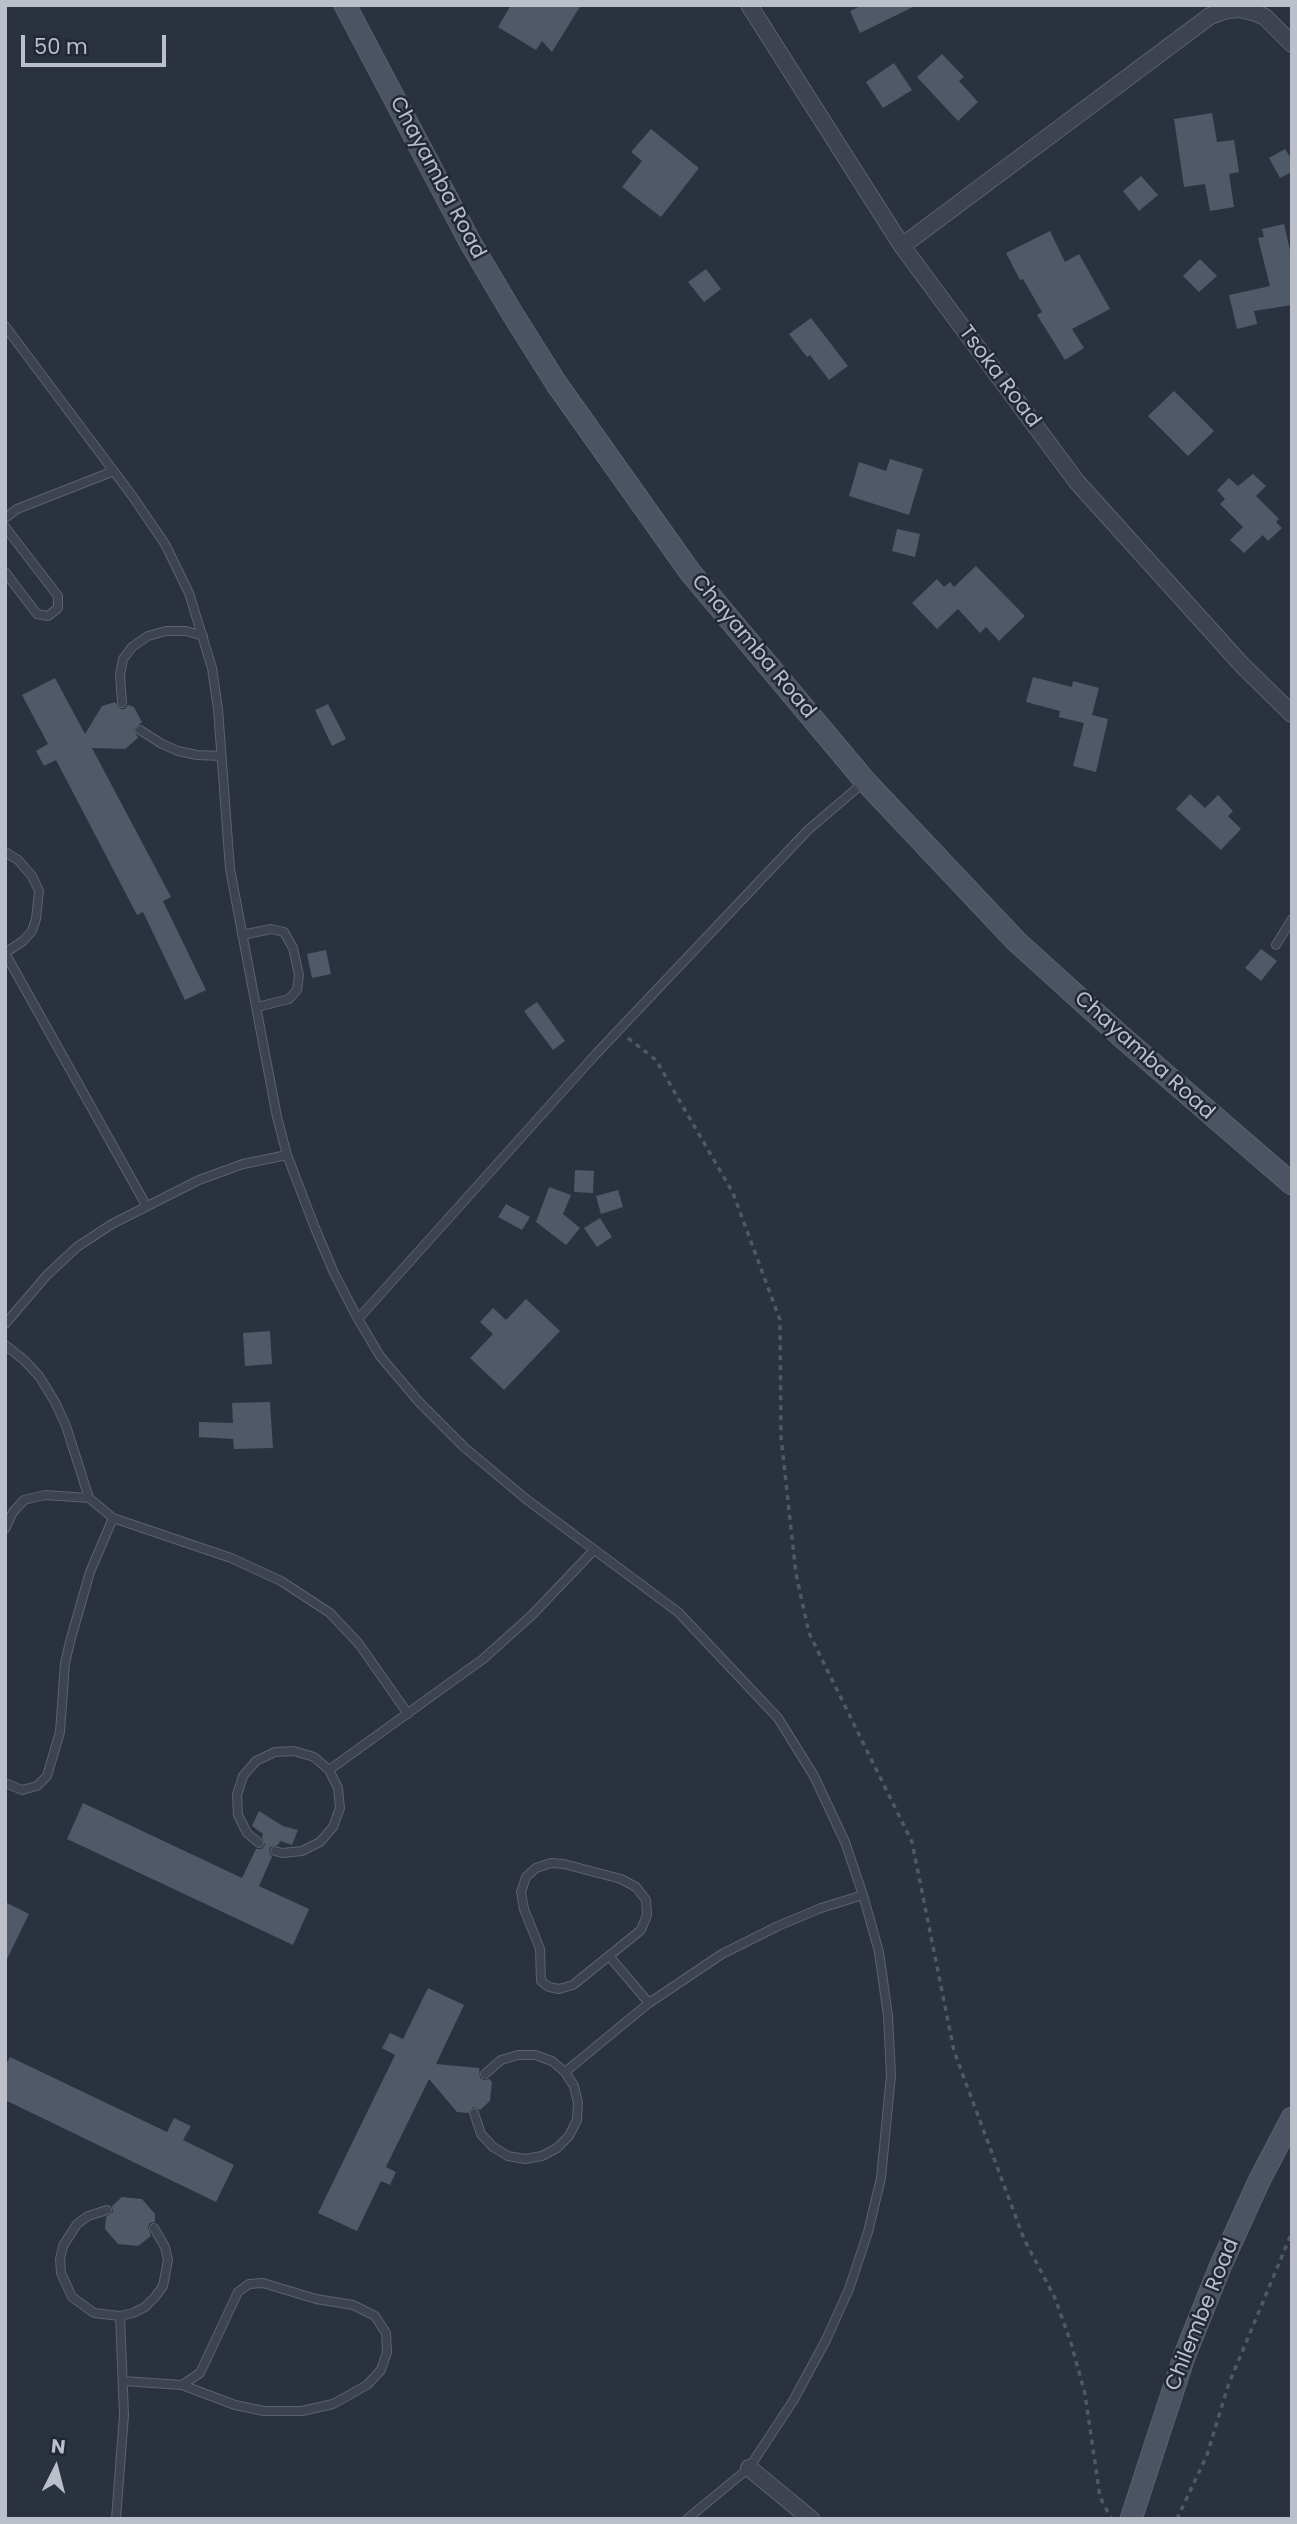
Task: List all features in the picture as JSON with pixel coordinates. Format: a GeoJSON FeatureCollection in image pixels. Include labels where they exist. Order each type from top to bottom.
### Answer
{"type":"FeatureCollection","features":[{"type":"Feature","properties":{"kind":"main road","name":"Chayamba Road"},"geometry":{"type":"LineString","coordinates":[[345,5],[470,242],[556,383],[690,572],[865,781],[1016,941],[1292,1184]]}},
{"type":"Feature","properties":{"kind":"main road","name":"Chilembe Road"},"geometry":{"type":"LineString","coordinates":[[1131,2519],[1184,2357],[1220,2267],[1259,2181],[1292,2118]]}},
{"type":"Feature","properties":{"kind":"street","name":"Tsoka Road"},"geometry":{"type":"LineString","coordinates":[[749,5],[902,246],[1077,482],[1242,665],[1292,714]]}},
{"type":"Feature","properties":{"kind":"street"},"geometry":{"type":"LineString","coordinates":[[902,246],[1210,16],[1227,10],[1241,9],[1256,13],[1265,17],[1292,44]]}},
{"type":"Feature","properties":{"kind":"street"},"geometry":{"type":"LineString","coordinates":[[749,2468],[811,2519]]}},
{"type":"Feature","properties":{"kind":"lane"},"geometry":{"type":"LineString","coordinates":[[5,326],[165,544],[178,568],[203,636],[212,668],[230,869],[277,1117],[287,1155],[334,1273],[358,1319],[380,1356],[419,1402],[474,1456],[526,1499],[678,1612],[778,1718],[814,1776],[845,1842],[863,1895],[879,1952],[888,2016],[891,2076],[881,2178],[868,2232],[849,2289],[826,2340],[793,2401],[749,2468],[687,2519]]}},
{"type":"Feature","properties":{"kind":"lane"},"geometry":{"type":"LineString","coordinates":[[5,517],[17,509],[114,471]]}},
{"type":"Feature","properties":{"kind":"lane"},"geometry":{"type":"LineString","coordinates":[[5,527],[58,596],[58,608],[48,616],[37,614],[5,572]]}},
{"type":"Feature","properties":{"kind":"lane"},"geometry":{"type":"LineString","coordinates":[[122,703],[120,675],[123,659],[132,647],[148,636],[166,631],[186,631],[203,636]]}},
{"type":"Feature","properties":{"kind":"lane"},"geometry":{"type":"LineString","coordinates":[[140,730],[178,751],[221,756]]}},
{"type":"Feature","properties":{"kind":"lane"},"geometry":{"type":"LineString","coordinates":[[358,1319],[618,1030],[808,830],[865,781]]}},
{"type":"Feature","properties":{"kind":"lane"},"geometry":{"type":"LineString","coordinates":[[5,852],[25,868],[39,891],[32,931],[5,953],[146,1205]]}},
{"type":"Feature","properties":{"kind":"lane"},"geometry":{"type":"LineString","coordinates":[[1276,945],[1292,919]]}},
{"type":"Feature","properties":{"kind":"lane"},"geometry":{"type":"LineString","coordinates":[[242,935],[271,929],[284,932],[293,948],[299,975],[297,990],[289,999],[257,1007]]}},
{"type":"Feature","properties":{"kind":"lane"},"geometry":{"type":"LineString","coordinates":[[5,1324],[47,1275],[77,1247],[112,1224],[199,1180],[243,1164],[287,1155]]}},
{"type":"Feature","properties":{"kind":"lane"},"geometry":{"type":"LineString","coordinates":[[5,1345],[39,1376],[55,1402],[66,1426],[89,1498],[113,1518],[231,1558],[281,1581],[330,1614],[359,1644],[408,1714]]}},
{"type":"Feature","properties":{"kind":"lane"},"geometry":{"type":"LineString","coordinates":[[5,1528],[13,1512],[24,1500],[45,1495],[89,1498]]}},
{"type":"Feature","properties":{"kind":"lane"},"geometry":{"type":"LineString","coordinates":[[5,1783],[22,1790],[37,1786],[47,1776],[60,1732],[65,1663],[71,1639],[90,1572],[113,1518]]}},
{"type":"Feature","properties":{"kind":"lane"},"geometry":{"type":"LineString","coordinates":[[329,1770],[484,1659],[532,1615],[594,1550]]}},
{"type":"Feature","properties":{"kind":"lane"},"geometry":{"type":"LineString","coordinates":[[259,1843],[247,1833],[238,1815],[237,1795],[243,1776],[256,1761],[275,1752],[295,1751],[314,1757],[329,1770],[338,1788],[340,1808],[333,1827],[320,1842],[302,1851],[275,1851]]}},
{"type":"Feature","properties":{"kind":"lane"},"geometry":{"type":"LineString","coordinates":[[551,1863],[564,1864],[621,1879],[636,1887],[646,1900],[648,1915],[641,1930],[609,1956],[572,1985],[559,1989],[549,1987],[541,1981],[540,1949],[524,1909],[521,1892],[526,1877],[536,1868],[551,1863]]}},
{"type":"Feature","properties":{"kind":"lane"},"geometry":{"type":"LineString","coordinates":[[565,2072],[649,2003],[722,1954],[778,1926],[863,1895]]}},
{"type":"Feature","properties":{"kind":"lane"},"geometry":{"type":"LineString","coordinates":[[609,1956],[649,2003]]}},
{"type":"Feature","properties":{"kind":"lane"},"geometry":{"type":"LineString","coordinates":[[474,2113],[481,2134],[492,2147],[508,2156],[525,2159],[542,2156],[557,2148],[569,2136],[576,2120],[578,2103],[575,2086],[565,2072],[552,2061],[535,2055],[518,2055],[501,2060],[485,2074]]}},
{"type":"Feature","properties":{"kind":"lane"},"geometry":{"type":"LineString","coordinates":[[107,2210],[88,2216],[77,2224],[63,2246],[61,2273],[72,2297],[94,2313],[121,2316],[145,2307],[163,2286],[168,2260],[165,2247],[154,2228]]}},
{"type":"Feature","properties":{"kind":"lane"},"geometry":{"type":"LineString","coordinates":[[123,2381],[181,2385],[235,2405],[264,2411],[302,2411],[333,2404],[367,2385],[381,2370],[387,2352],[386,2333],[375,2316],[353,2305],[316,2299],[263,2283],[249,2284],[238,2292],[200,2373],[181,2385]]}},
{"type":"Feature","properties":{"kind":"lane"},"geometry":{"type":"LineString","coordinates":[[116,2519],[122,2453],[121,2316]]}},
{"type":"Feature","properties":{"kind":"path"},"geometry":{"type":"LineString","coordinates":[[618,1030],[656,1059],[727,1182],[780,1320],[781,1437],[796,1574],[809,1633],[912,1842],[954,2051],[1024,2239],[1055,2298],[1071,2343],[1085,2394],[1100,2497],[1112,2519]]}},
{"type":"Feature","properties":{"kind":"path"},"geometry":{"type":"LineString","coordinates":[[1177,2519],[1207,2455],[1228,2386],[1292,2232]]}},
{"type":"Feature","properties":{"kind":"building"},"geometry":{"type":"Polygon","coordinates":[[[511,5],[581,5],[552,52],[542,41],[536,50],[498,27],[511,5]]]}},
{"type":"Feature","properties":{"kind":"building"},"geometry":{"type":"Polygon","coordinates":[[[862,5],[917,5],[860,33],[850,11],[862,5]]]}},
{"type":"Feature","properties":{"kind":"building"},"geometry":{"type":"Polygon","coordinates":[[[942,54],[964,77],[959,81],[978,102],[958,121],[917,77],[942,54]]]}},
{"type":"Feature","properties":{"kind":"building"},"geometry":{"type":"Polygon","coordinates":[[[894,63],[912,90],[883,108],[866,82],[894,63]]]}},
{"type":"Feature","properties":{"kind":"building"},"geometry":{"type":"Polygon","coordinates":[[[1212,113],[1217,142],[1234,140],[1239,172],[1229,174],[1234,207],[1210,211],[1205,184],[1184,187],[1174,119],[1212,113]]]}},
{"type":"Feature","properties":{"kind":"building"},"geometry":{"type":"Polygon","coordinates":[[[651,129],[699,168],[661,217],[622,187],[642,161],[631,152],[651,129]]]}},
{"type":"Feature","properties":{"kind":"building"},"geometry":{"type":"Polygon","coordinates":[[[1285,149],[1292,160],[1292,172],[1280,178],[1269,158],[1285,149]]]}},
{"type":"Feature","properties":{"kind":"building"},"geometry":{"type":"Polygon","coordinates":[[[1141,176],[1158,195],[1139,211],[1123,191],[1141,176]]]}},
{"type":"Feature","properties":{"kind":"building"},"geometry":{"type":"Polygon","coordinates":[[[1284,224],[1292,250],[1292,305],[1254,311],[1257,324],[1237,329],[1229,295],[1270,286],[1258,238],[1264,237],[1262,229],[1284,224]]]}},
{"type":"Feature","properties":{"kind":"building"},"geometry":{"type":"Polygon","coordinates":[[[1050,231],[1065,262],[1079,254],[1110,309],[1072,329],[1084,348],[1065,360],[1037,315],[1042,312],[1023,279],[1020,280],[1006,253],[1050,231]]]}},
{"type":"Feature","properties":{"kind":"building"},"geometry":{"type":"Polygon","coordinates":[[[1200,259],[1217,276],[1199,292],[1183,276],[1200,259]]]}},
{"type":"Feature","properties":{"kind":"building"},"geometry":{"type":"Polygon","coordinates":[[[706,269],[721,289],[704,302],[688,282],[706,269]]]}},
{"type":"Feature","properties":{"kind":"building"},"geometry":{"type":"Polygon","coordinates":[[[811,318],[848,366],[829,380],[789,334],[811,318]]]}},
{"type":"Feature","properties":{"kind":"building"},"geometry":{"type":"Polygon","coordinates":[[[1174,391],[1214,431],[1188,456],[1148,416],[1174,391]]]}},
{"type":"Feature","properties":{"kind":"building"},"geometry":{"type":"Polygon","coordinates":[[[890,459],[923,469],[909,515],[849,496],[859,462],[886,471],[890,459]]]}},
{"type":"Feature","properties":{"kind":"building"},"geometry":{"type":"Polygon","coordinates":[[[1253,474],[1266,486],[1256,496],[1279,519],[1276,522],[1282,528],[1268,541],[1263,535],[1244,553],[1230,540],[1243,527],[1220,504],[1225,499],[1217,490],[1229,478],[1238,486],[1253,474]]]}},
{"type":"Feature","properties":{"kind":"building"},"geometry":{"type":"Polygon","coordinates":[[[897,529],[920,534],[915,557],[892,551],[897,529]]]}},
{"type":"Feature","properties":{"kind":"building"},"geometry":{"type":"Polygon","coordinates":[[[976,566],[1025,616],[999,641],[986,627],[980,633],[958,609],[937,629],[912,603],[937,579],[944,587],[950,582],[954,587],[976,566]]]}},
{"type":"Feature","properties":{"kind":"building"},"geometry":{"type":"Polygon","coordinates":[[[1033,677],[1072,687],[1073,681],[1099,688],[1092,715],[1108,719],[1096,772],[1073,766],[1084,723],[1059,717],[1060,711],[1026,702],[1033,677]]]}},
{"type":"Feature","properties":{"kind":"building"},"geometry":{"type":"Polygon","coordinates":[[[55,678],[85,734],[102,706],[115,702],[120,709],[125,709],[128,705],[134,707],[142,722],[134,729],[138,738],[125,749],[92,748],[171,897],[163,901],[206,990],[185,1000],[143,912],[137,915],[56,760],[44,766],[36,751],[48,744],[22,695],[55,678]]]}},
{"type":"Feature","properties":{"kind":"building"},"geometry":{"type":"Polygon","coordinates":[[[328,704],[346,739],[332,746],[315,710],[328,704]]]}},
{"type":"Feature","properties":{"kind":"building"},"geometry":{"type":"Polygon","coordinates":[[[1190,794],[1205,808],[1218,795],[1233,811],[1228,816],[1241,829],[1221,850],[1176,809],[1190,794]]]}},
{"type":"Feature","properties":{"kind":"building"},"geometry":{"type":"Polygon","coordinates":[[[1261,949],[1277,961],[1261,981],[1245,968],[1261,949]]]}},
{"type":"Feature","properties":{"kind":"building"},"geometry":{"type":"Polygon","coordinates":[[[326,950],[331,974],[312,978],[307,954],[326,950]]]}},
{"type":"Feature","properties":{"kind":"building"},"geometry":{"type":"Polygon","coordinates":[[[537,1002],[565,1041],[553,1050],[524,1011],[537,1002]]]}},
{"type":"Feature","properties":{"kind":"building"},"geometry":{"type":"Polygon","coordinates":[[[575,1170],[594,1171],[593,1193],[574,1192],[575,1170]]]}},
{"type":"Feature","properties":{"kind":"building"},"geometry":{"type":"Polygon","coordinates":[[[549,1187],[571,1195],[563,1214],[580,1228],[566,1245],[536,1222],[549,1187]]]}},
{"type":"Feature","properties":{"kind":"building"},"geometry":{"type":"Polygon","coordinates":[[[618,1190],[623,1207],[601,1214],[596,1196],[618,1190]]]}},
{"type":"Feature","properties":{"kind":"building"},"geometry":{"type":"Polygon","coordinates":[[[506,1204],[530,1217],[522,1230],[498,1217],[506,1204]]]}},
{"type":"Feature","properties":{"kind":"building"},"geometry":{"type":"Polygon","coordinates":[[[600,1218],[612,1237],[597,1247],[584,1228],[600,1218]]]}},
{"type":"Feature","properties":{"kind":"building"},"geometry":{"type":"Polygon","coordinates":[[[526,1299],[560,1331],[504,1390],[470,1358],[493,1334],[480,1322],[493,1308],[506,1320],[526,1299]]]}},
{"type":"Feature","properties":{"kind":"building"},"geometry":{"type":"Polygon","coordinates":[[[270,1331],[272,1364],[245,1366],[243,1333],[270,1331]]]}},
{"type":"Feature","properties":{"kind":"building"},"geometry":{"type":"Polygon","coordinates":[[[270,1402],[273,1448],[234,1449],[233,1439],[199,1437],[199,1422],[233,1423],[232,1403],[270,1402]]]}},
{"type":"Feature","properties":{"kind":"building"},"geometry":{"type":"Polygon","coordinates":[[[83,1803],[242,1878],[256,1849],[262,1849],[265,1845],[263,1834],[252,1826],[259,1811],[283,1826],[298,1830],[292,1845],[280,1841],[278,1845],[270,1847],[272,1857],[259,1886],[309,1909],[293,1945],[67,1839],[83,1803]]]}},
{"type":"Feature","properties":{"kind":"building"},"geometry":{"type":"Polygon","coordinates":[[[5,1902],[29,1914],[5,1963],[5,1902]]]}},
{"type":"Feature","properties":{"kind":"building"},"geometry":{"type":"Polygon","coordinates":[[[428,1988],[464,2005],[436,2064],[479,2068],[480,2078],[492,2082],[490,2101],[480,2110],[473,2107],[468,2113],[457,2112],[429,2079],[386,2167],[396,2172],[390,2185],[381,2181],[357,2231],[318,2213],[395,2055],[382,2048],[390,2033],[403,2039],[428,1988]]]}},
{"type":"Feature","properties":{"kind":"building"},"geometry":{"type":"Polygon","coordinates":[[[10,2057],[167,2132],[174,2118],[191,2126],[183,2140],[234,2165],[216,2202],[5,2100],[5,2066],[10,2057]]]}},
{"type":"Feature","properties":{"kind":"building"},"geometry":{"type":"Polygon","coordinates":[[[122,2197],[142,2199],[155,2214],[155,2222],[148,2227],[151,2236],[138,2246],[118,2244],[105,2229],[106,2217],[113,2212],[112,2206],[122,2197]]]}}]}
